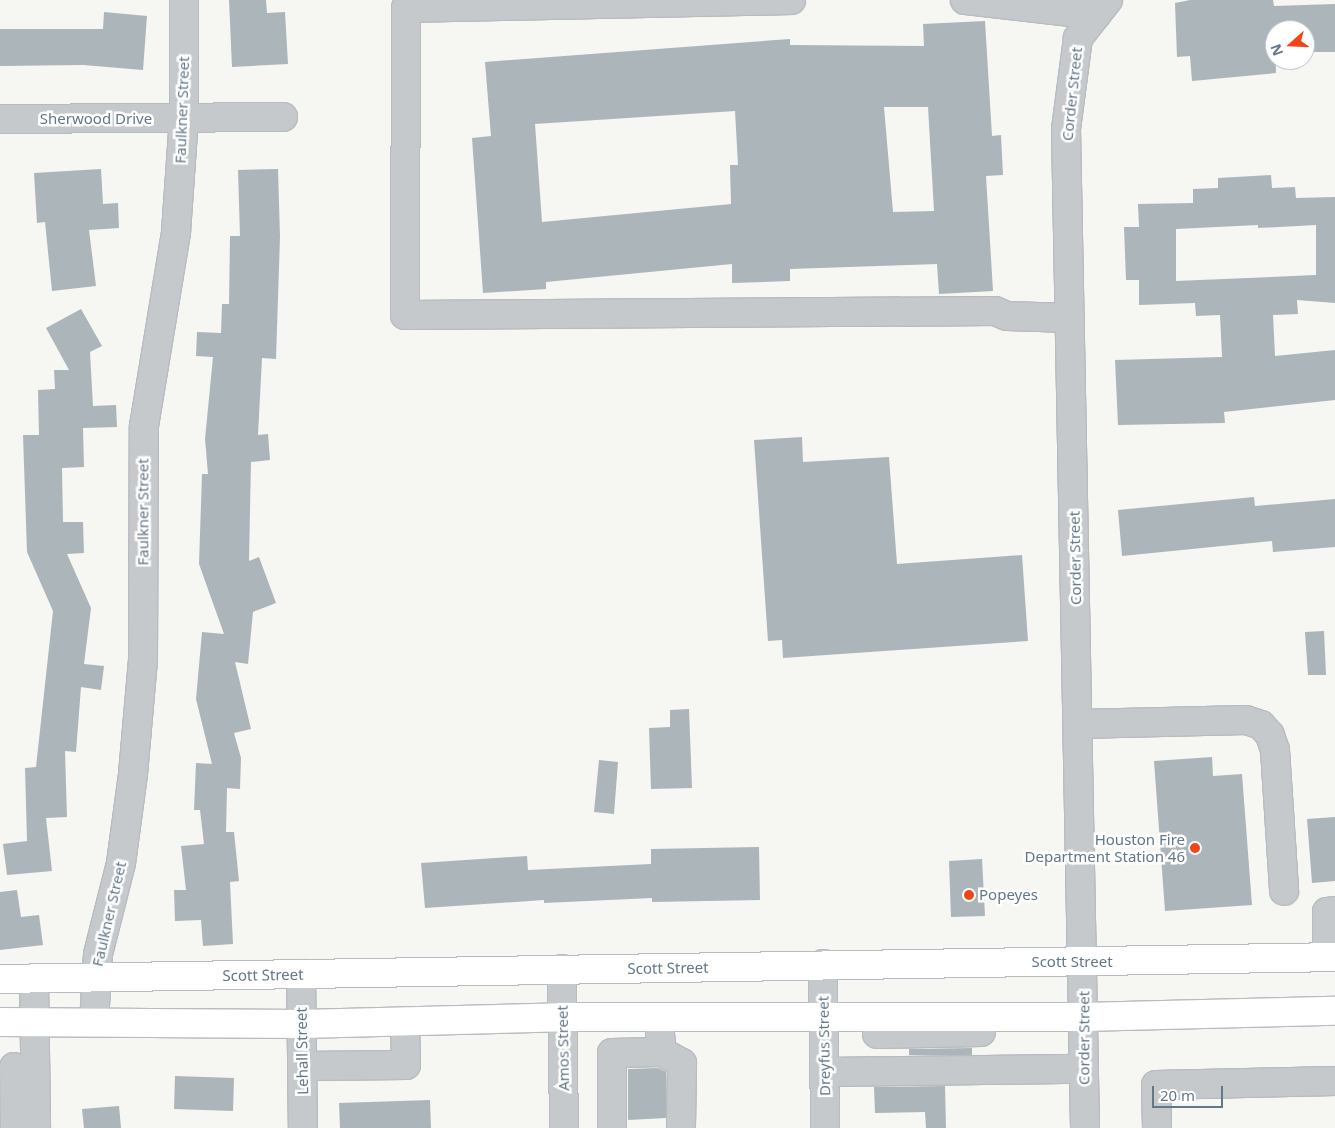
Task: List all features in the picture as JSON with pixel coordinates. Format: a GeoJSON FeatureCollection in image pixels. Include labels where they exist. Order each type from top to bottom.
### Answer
{"type":"FeatureCollection","features":[{"type":"Feature","properties":{"kind":"main road","name":"Scott Street"},"geometry":{"type":"LineString","coordinates":[[0,978],[95,978],[822,964],[1084,963],[1331,957]]}},
{"type":"Feature","properties":{"kind":"main road"},"geometry":{"type":"LineString","coordinates":[[0,1022],[302,1024],[563,1017],[823,1015],[877,1025],[981,1024],[1082,1017],[1335,1011]]}},
{"type":"Feature","properties":{"kind":"street","name":"Faulkner Street"},"geometry":{"type":"LineString","coordinates":[[94,1023],[95,978],[121,863],[134,774],[143,660],[144,426],[176,232],[184,118],[184,0]]}},
{"type":"Feature","properties":{"kind":"street"},"geometry":{"type":"LineString","coordinates":[[791,0],[406,8],[405,314],[994,311],[1007,316],[1070,310]]}},
{"type":"Feature","properties":{"kind":"street"},"geometry":{"type":"LineString","coordinates":[[964,0],[1102,8]]}},
{"type":"Feature","properties":{"kind":"street","name":"Corder Street"},"geometry":{"type":"LineString","coordinates":[[1085,1128],[1082,1017],[1084,963],[1066,129],[1078,38],[1102,8]]}},
{"type":"Feature","properties":{"kind":"street","name":"Sherwood Drive"},"geometry":{"type":"LineString","coordinates":[[0,119],[282,117]]}},
{"type":"Feature","properties":{"kind":"street"},"geometry":{"type":"LineString","coordinates":[[1078,724],[1246,720],[1261,725],[1270,735],[1275,750],[1284,891]]}},
{"type":"Feature","properties":{"kind":"street"},"geometry":{"type":"LineString","coordinates":[[1331,957],[1327,912],[1335,911]]}},
{"type":"Feature","properties":{"kind":"street","name":"Dreyfus Street"},"geometry":{"type":"LineString","coordinates":[[822,964],[825,1128]]}},
{"type":"Feature","properties":{"kind":"street","name":"Amos Street"},"geometry":{"type":"LineString","coordinates":[[562,969],[564,1128]]}},
{"type":"Feature","properties":{"kind":"street","name":"Lehall Street"},"geometry":{"type":"LineString","coordinates":[[301,974],[303,1128]]}},
{"type":"Feature","properties":{"kind":"street"},"geometry":{"type":"LineString","coordinates":[[16,1128],[16,1067],[34,1023],[34,979]]}},
{"type":"Feature","properties":{"kind":"street"},"geometry":{"type":"LineString","coordinates":[[659,1017],[662,1052]]}},
{"type":"Feature","properties":{"kind":"street"},"geometry":{"type":"LineString","coordinates":[[302,1066],[406,1065],[405,1021]]}},
{"type":"Feature","properties":{"kind":"street"},"geometry":{"type":"LineString","coordinates":[[981,1024],[992,1070]]}},
{"type":"Feature","properties":{"kind":"street"},"geometry":{"type":"LineString","coordinates":[[877,1025],[878,1072]]}},
{"type":"Feature","properties":{"kind":"street"},"geometry":{"type":"LineString","coordinates":[[612,1128],[612,1054],[662,1052],[682,1063],[681,1128]]}},
{"type":"Feature","properties":{"kind":"street"},"geometry":{"type":"LineString","coordinates":[[16,1067],[36,1128]]}},
{"type":"Feature","properties":{"kind":"street"},"geometry":{"type":"LineString","coordinates":[[824,1072],[1084,1068]]}},
{"type":"Feature","properties":{"kind":"street"},"geometry":{"type":"LineString","coordinates":[[1157,1128],[1156,1085],[1335,1081]]}},
{"type":"Feature","properties":{"kind":"building"},"geometry":{"type":"Polygon","coordinates":[[[229,0],[266,0],[267,13],[285,12],[288,64],[232,67],[229,0]]]}},
{"type":"Feature","properties":{"kind":"building"},"geometry":{"type":"Polygon","coordinates":[[[1190,0],[1273,0],[1274,6],[1335,4],[1335,52],[1315,52],[1315,20],[1265,20],[1265,70],[1276,70],[1276,73],[1192,81],[1190,56],[1177,57],[1175,3],[1190,0]]]}},
{"type":"Feature","properties":{"kind":"building"},"geometry":{"type":"Polygon","coordinates":[[[104,12],[147,16],[143,70],[83,65],[0,66],[0,29],[103,29],[104,12]]]}},
{"type":"Feature","properties":{"kind":"building"},"geometry":{"type":"Polygon","coordinates":[[[985,21],[992,136],[1001,135],[1003,175],[986,176],[993,291],[939,294],[937,264],[790,269],[790,281],[732,283],[732,264],[546,282],[546,289],[483,293],[472,138],[491,136],[485,62],[790,39],[790,45],[924,46],[923,24],[985,21]],[[884,107],[893,212],[934,211],[928,107],[884,107]],[[735,111],[535,124],[542,222],[731,204],[730,165],[738,165],[735,111]]]}},
{"type":"Feature","properties":{"kind":"building"},"geometry":{"type":"Polygon","coordinates":[[[101,169],[103,204],[118,203],[119,228],[89,230],[96,286],[52,291],[45,222],[37,223],[34,173],[101,169]]]}},
{"type":"Feature","properties":{"kind":"building"},"geometry":{"type":"Polygon","coordinates":[[[278,169],[280,237],[276,359],[262,358],[258,435],[268,434],[270,460],[251,462],[249,561],[259,557],[276,603],[253,612],[248,664],[235,662],[251,729],[234,733],[241,758],[240,789],[227,788],[226,832],[234,832],[239,881],[230,882],[233,944],[203,946],[201,920],[175,921],[174,890],[186,890],[181,846],[204,844],[200,810],[194,810],[196,763],[212,764],[196,699],[202,632],[224,634],[199,564],[202,474],[208,474],[205,439],[213,357],[196,356],[197,332],[221,333],[222,304],[229,304],[230,236],[240,236],[238,170],[278,169]]]}},
{"type":"Feature","properties":{"kind":"building"},"geometry":{"type":"Polygon","coordinates":[[[1271,175],[1272,188],[1295,187],[1296,198],[1335,197],[1335,303],[1297,300],[1298,314],[1273,315],[1275,356],[1335,350],[1335,400],[1224,412],[1225,423],[1118,425],[1115,360],[1222,357],[1220,315],[1196,316],[1195,303],[1139,305],[1139,280],[1126,280],[1124,227],[1139,227],[1138,204],[1193,203],[1193,189],[1218,188],[1218,178],[1271,175]],[[1258,225],[1176,229],[1176,281],[1316,275],[1316,225],[1258,228],[1258,225]]]}},
{"type":"Feature","properties":{"kind":"building"},"geometry":{"type":"Polygon","coordinates":[[[81,309],[102,346],[90,352],[93,406],[116,405],[117,427],[83,428],[84,467],[62,468],[63,522],[83,522],[84,553],[67,554],[91,608],[84,664],[104,666],[101,690],[81,687],[76,752],[65,751],[67,817],[46,818],[52,871],[7,875],[3,844],[27,841],[25,768],[36,767],[53,611],[27,552],[23,435],[39,435],[38,390],[55,389],[54,370],[69,370],[46,328],[81,309]]]}},
{"type":"Feature","properties":{"kind":"building"},"geometry":{"type":"Polygon","coordinates":[[[802,437],[803,462],[889,457],[897,564],[1022,555],[1028,641],[783,658],[782,640],[768,641],[754,440],[802,437]]]}},
{"type":"Feature","properties":{"kind":"building"},"geometry":{"type":"Polygon","coordinates":[[[1254,497],[1255,506],[1335,499],[1335,547],[1273,552],[1272,541],[1122,556],[1118,510],[1254,497]]]}},
{"type":"Feature","properties":{"kind":"building"},"geometry":{"type":"Polygon","coordinates":[[[1324,631],[1326,675],[1308,675],[1305,632],[1324,631]]]}},
{"type":"Feature","properties":{"kind":"building"},"geometry":{"type":"Polygon","coordinates":[[[689,709],[692,788],[651,789],[649,728],[670,727],[670,710],[689,709]]]}},
{"type":"Feature","properties":{"kind":"building"},"geometry":{"type":"Polygon","coordinates":[[[1212,757],[1213,776],[1242,774],[1252,905],[1165,911],[1154,761],[1212,757]]]}},
{"type":"Feature","properties":{"kind":"building"},"geometry":{"type":"Polygon","coordinates":[[[599,760],[618,762],[614,814],[594,812],[599,760]]]}},
{"type":"Feature","properties":{"kind":"building"},"geometry":{"type":"Polygon","coordinates":[[[1335,817],[1335,881],[1312,883],[1307,819],[1335,817]]]}},
{"type":"Feature","properties":{"kind":"building"},"geometry":{"type":"Polygon","coordinates":[[[759,847],[760,900],[652,902],[652,898],[544,903],[544,900],[425,908],[421,863],[527,856],[528,870],[651,864],[651,849],[759,847]]]}},
{"type":"Feature","properties":{"kind":"building"},"geometry":{"type":"Polygon","coordinates":[[[982,859],[985,916],[951,917],[949,861],[982,859]]]}},
{"type":"Feature","properties":{"kind":"building"},"geometry":{"type":"Polygon","coordinates":[[[17,890],[21,917],[39,915],[43,945],[0,950],[0,892],[17,890]]]}},
{"type":"Feature","properties":{"kind":"building"},"geometry":{"type":"Polygon","coordinates":[[[972,1048],[972,1055],[909,1055],[909,1049],[972,1048]]]}},
{"type":"Feature","properties":{"kind":"building"},"geometry":{"type":"Polygon","coordinates":[[[658,1068],[666,1072],[666,1118],[628,1120],[628,1069],[658,1068]]]}},
{"type":"Feature","properties":{"kind":"building"},"geometry":{"type":"Polygon","coordinates":[[[175,1076],[234,1078],[233,1111],[174,1109],[175,1076]]]}},
{"type":"Feature","properties":{"kind":"building"},"geometry":{"type":"Polygon","coordinates":[[[945,1086],[946,1128],[926,1128],[925,1112],[875,1113],[874,1087],[945,1086]]]}},
{"type":"Feature","properties":{"kind":"building"},"geometry":{"type":"Polygon","coordinates":[[[430,1100],[431,1128],[340,1128],[339,1103],[430,1100]]]}},
{"type":"Feature","properties":{"kind":"building"},"geometry":{"type":"Polygon","coordinates":[[[119,1106],[121,1128],[84,1128],[82,1109],[119,1106]]]}},
{"type":"Feature","properties":{"kind":"place","name":"Houston Fire Department Station 46"},"geometry":{"type":"Point","coordinates":[1195,848]}},
{"type":"Feature","properties":{"kind":"place","name":"Popeyes"},"geometry":{"type":"Point","coordinates":[969,895]}}]}
